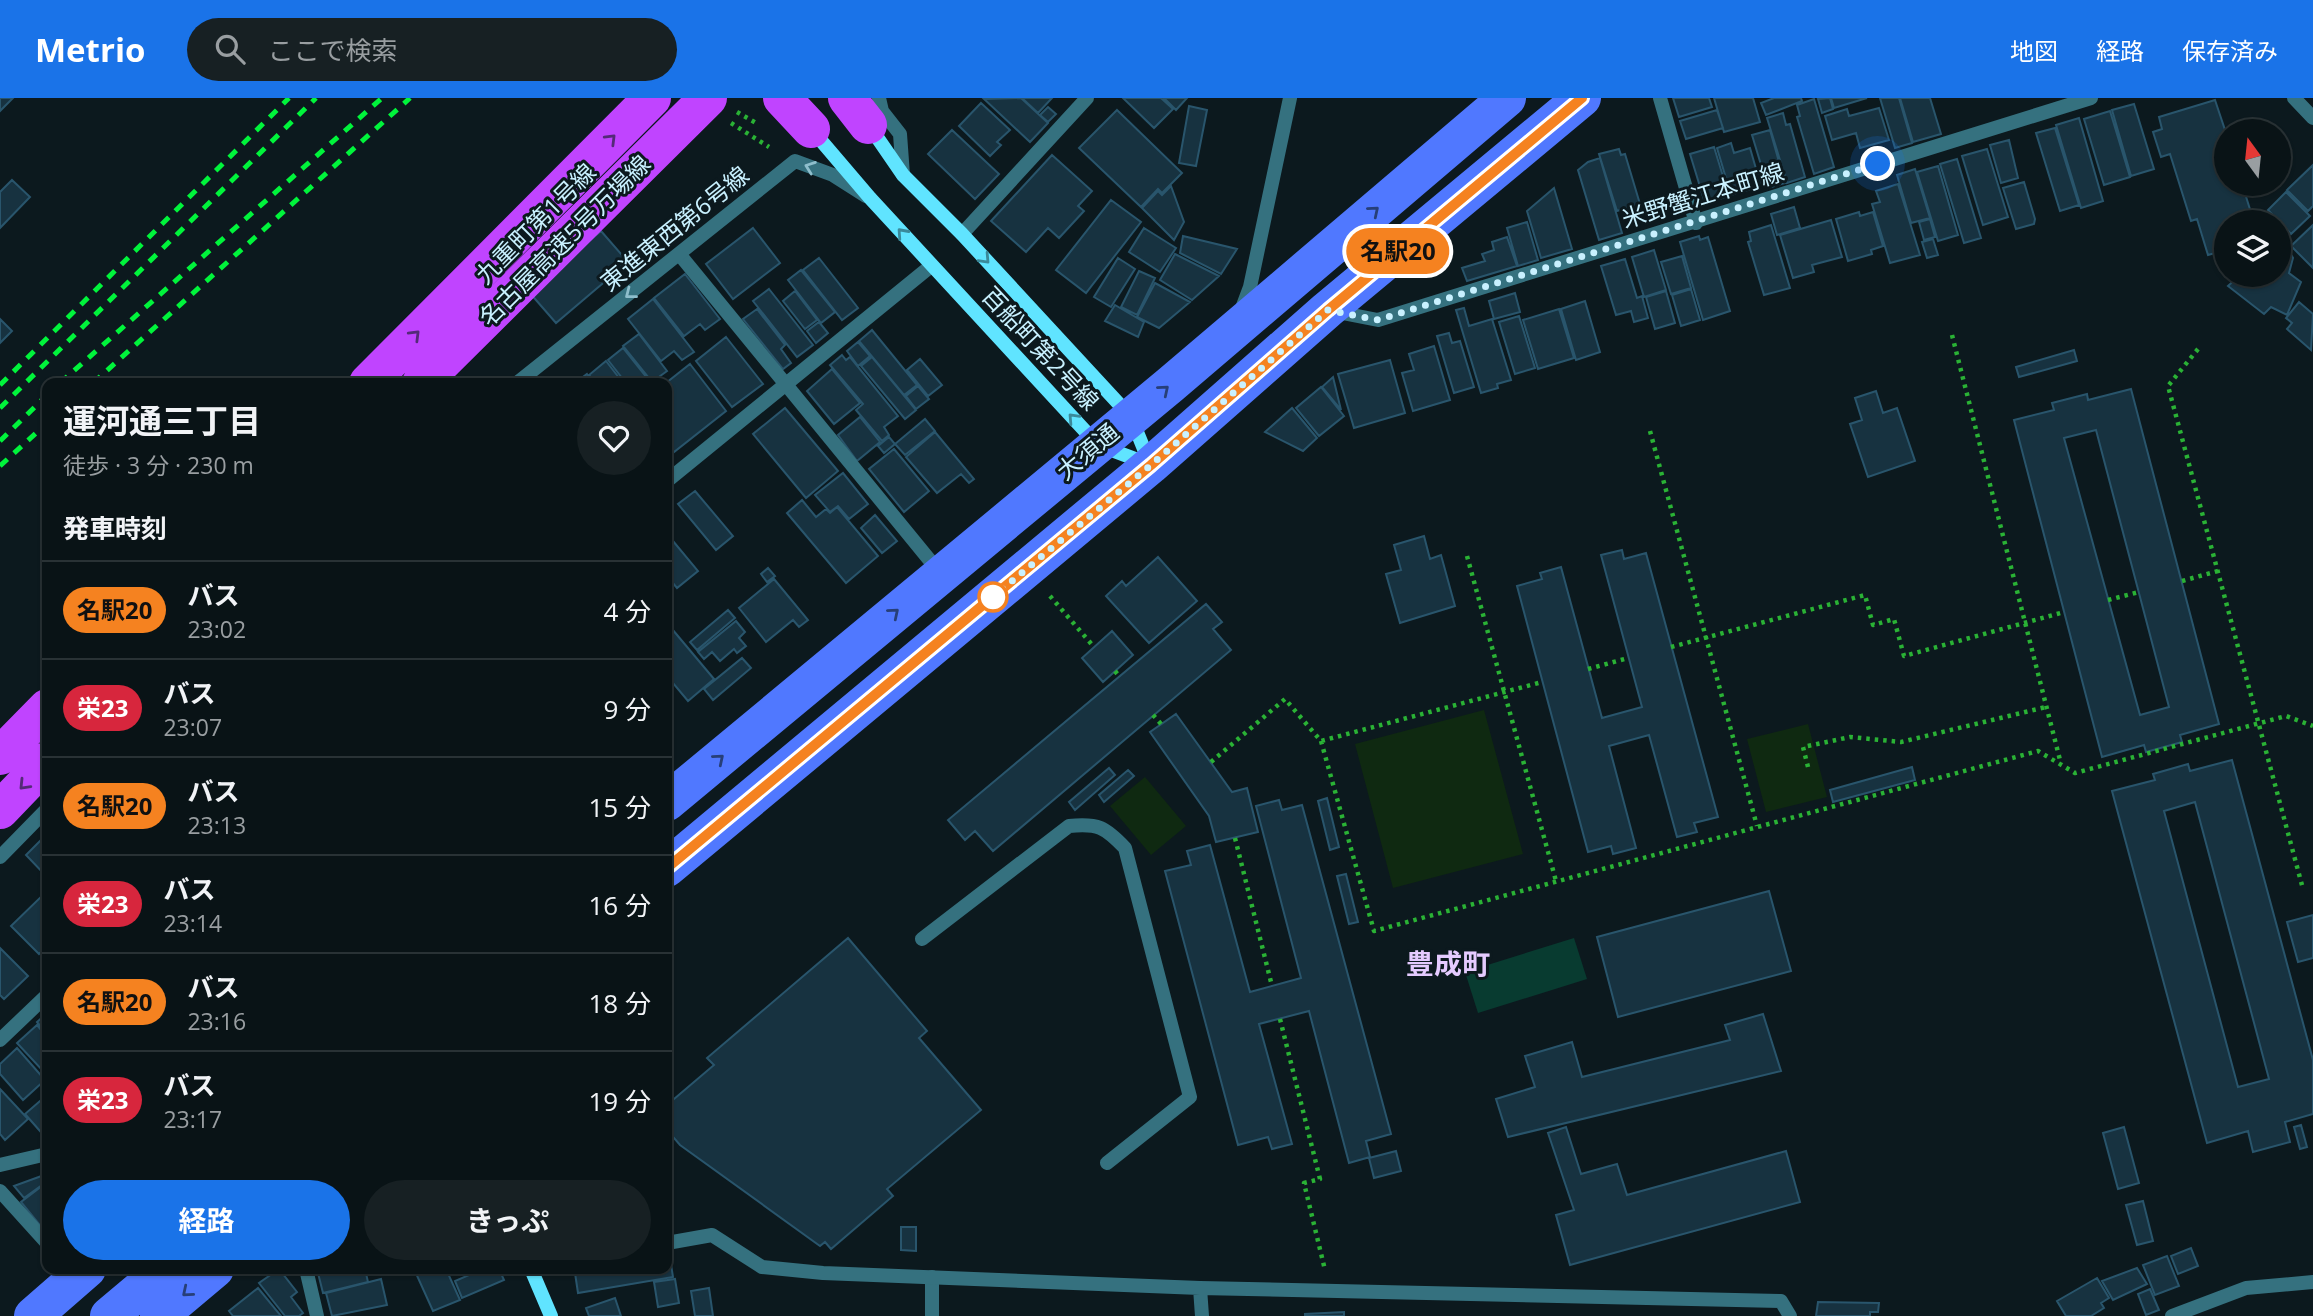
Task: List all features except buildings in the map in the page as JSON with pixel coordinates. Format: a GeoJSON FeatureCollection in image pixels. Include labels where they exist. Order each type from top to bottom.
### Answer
{"type":"FeatureCollection","features":[{"type":"Feature","properties":{"kind":"highway","name":"名古屋高速5号万場線"},"geometry":{"type":"LineString","coordinates":[[373,378],[652,98]]}},
{"type":"Feature","properties":{"kind":"highway","name":"名古屋高速5号万場線"},"geometry":{"type":"LineString","coordinates":[[426,378],[721,108]]}},
{"type":"Feature","properties":{"kind":"highway"},"geometry":{"type":"LineString","coordinates":[[772,112],[811,129]]}},
{"type":"Feature","properties":{"kind":"highway"},"geometry":{"type":"LineString","coordinates":[[0,757],[42,713]]}},
{"type":"Feature","properties":{"kind":"highway"},"geometry":{"type":"LineString","coordinates":[[12,821],[42,770]]}},
{"type":"Feature","properties":{"kind":"main road","name":"大須通"},"geometry":{"type":"LineString","coordinates":[[672,798],[1098,445],[1507,98]]}},
{"type":"Feature","properties":{"kind":"main road","name":"大須通"},"geometry":{"type":"LineString","coordinates":[[672,864],[1151,465],[1328,310],[1582,98]]}},
{"type":"Feature","properties":{"kind":"main road"},"geometry":{"type":"LineString","coordinates":[[33,1316],[75,1274]]}},
{"type":"Feature","properties":{"kind":"main road"},"geometry":{"type":"LineString","coordinates":[[79,1316],[128,1274]]}},
{"type":"Feature","properties":{"kind":"main road"},"geometry":{"type":"LineString","coordinates":[[109,1316],[159,1274]]}},
{"type":"Feature","properties":{"kind":"main road"},"geometry":{"type":"LineString","coordinates":[[159,1316],[209,1274]]}},
{"type":"Feature","properties":{"kind":"street","name":"九重町第1号線"},"geometry":{"type":"LineString","coordinates":[[413,378],[696,98]]}},
{"type":"Feature","properties":{"kind":"street"},"geometry":{"type":"LineString","coordinates":[[962,234],[1087,98]]}},
{"type":"Feature","properties":{"kind":"street"},"geometry":{"type":"LineString","coordinates":[[1234,331],[1251,287],[1290,98]]}},
{"type":"Feature","properties":{"kind":"street"},"geometry":{"type":"LineString","coordinates":[[1660,98],[1696,223]]}},
{"type":"Feature","properties":{"kind":"street","name":"米野蟹江本町線"},"geometry":{"type":"LineString","coordinates":[[1328,310],[1378,320],[2091,98]]}},
{"type":"Feature","properties":{"kind":"street"},"geometry":{"type":"LineString","coordinates":[[2294,98],[2313,118]]}},
{"type":"Feature","properties":{"kind":"street"},"geometry":{"type":"LineString","coordinates":[[865,107],[883,111],[900,134],[903,175]]}},
{"type":"Feature","properties":{"kind":"street","name":"百船町第2号線"},"geometry":{"type":"LineString","coordinates":[[865,107],[903,175],[962,234],[1131,417],[1151,465]]}},
{"type":"Feature","properties":{"kind":"street","name":"百船町第2号線"},"geometry":{"type":"LineString","coordinates":[[811,129],[870,198],[1098,445],[1151,465]]}},
{"type":"Feature","properties":{"kind":"street","name":"東進東西第6号線"},"geometry":{"type":"LineString","coordinates":[[523,378],[795,161],[833,176],[870,198]]}},
{"type":"Feature","properties":{"kind":"street"},"geometry":{"type":"LineString","coordinates":[[680,255],[942,574]]}},
{"type":"Feature","properties":{"kind":"street"},"geometry":{"type":"LineString","coordinates":[[672,477],[931,265]]}},
{"type":"Feature","properties":{"kind":"street"},"geometry":{"type":"LineString","coordinates":[[0,858],[12,821],[42,811]]}},
{"type":"Feature","properties":{"kind":"street"},"geometry":{"type":"LineString","coordinates":[[922,939],[1069,826],[1093,823],[1110,832],[1125,848],[1190,1097],[1107,1163]]}},
{"type":"Feature","properties":{"kind":"street"},"geometry":{"type":"LineString","coordinates":[[0,1040],[42,1000]]}},
{"type":"Feature","properties":{"kind":"street"},"geometry":{"type":"LineString","coordinates":[[0,1165],[42,1155]]}},
{"type":"Feature","properties":{"kind":"street"},"geometry":{"type":"LineString","coordinates":[[0,1191],[42,1237]]}},
{"type":"Feature","properties":{"kind":"street"},"geometry":{"type":"LineString","coordinates":[[672,1242],[712,1235],[762,1267],[1200,1288],[1780,1301],[1790,1316]]}},
{"type":"Feature","properties":{"kind":"street"},"geometry":{"type":"LineString","coordinates":[[307,1274],[317,1316]]}},
{"type":"Feature","properties":{"kind":"street"},"geometry":{"type":"LineString","coordinates":[[533,1274],[551,1316]]}},
{"type":"Feature","properties":{"kind":"street"},"geometry":{"type":"LineString","coordinates":[[932,1277],[932,1316]]}},
{"type":"Feature","properties":{"kind":"street"},"geometry":{"type":"LineString","coordinates":[[2172,1316],[2246,1288],[2313,1282]]}},
{"type":"Feature","properties":{"kind":"street"},"geometry":{"type":"LineString","coordinates":[[1200,1288],[1202,1316]]}},
{"type":"Feature","properties":{"kind":"path"},"geometry":{"type":"LineString","coordinates":[[721,108],[772,112]]}},
{"type":"Feature","properties":{"kind":"path"},"geometry":{"type":"LineString","coordinates":[[721,108],[769,147]]}},
{"type":"Feature","properties":{"kind":"path"},"geometry":{"type":"LineString","coordinates":[[1952,335],[2061,764]]}},
{"type":"Feature","properties":{"kind":"path"},"geometry":{"type":"LineString","coordinates":[[2198,349],[2168,386],[2303,889]]}},
{"type":"Feature","properties":{"kind":"path"},"geometry":{"type":"LineString","coordinates":[[1650,431],[1757,827]]}},
{"type":"Feature","properties":{"kind":"path"},"geometry":{"type":"LineString","coordinates":[[1467,555],[1556,881]]}},
{"type":"Feature","properties":{"kind":"path"},"geometry":{"type":"LineString","coordinates":[[2182,580],[2218,571]]}},
{"type":"Feature","properties":{"kind":"path"},"geometry":{"type":"LineString","coordinates":[[2108,600],[2139,592]]}},
{"type":"Feature","properties":{"kind":"path"},"geometry":{"type":"LineString","coordinates":[[1671,647],[1865,594],[1873,625],[1894,619],[1904,656],[2064,612]]}},
{"type":"Feature","properties":{"kind":"path"},"geometry":{"type":"LineString","coordinates":[[1050,596],[1094,647]]}},
{"type":"Feature","properties":{"kind":"path"},"geometry":{"type":"LineString","coordinates":[[1588,669],[1628,658]]}},
{"type":"Feature","properties":{"kind":"path"},"geometry":{"type":"LineString","coordinates":[[1115,671],[1119,676]]}},
{"type":"Feature","properties":{"kind":"path"},"geometry":{"type":"LineString","coordinates":[[1321,741],[1542,682]]}},
{"type":"Feature","properties":{"kind":"path"},"geometry":{"type":"LineString","coordinates":[[1211,762],[1285,699],[1321,741],[1374,931],[2038,751],[2075,773],[2286,716],[2313,726]]}},
{"type":"Feature","properties":{"kind":"path"},"geometry":{"type":"LineString","coordinates":[[1808,767],[1803,747],[1850,737],[1901,742],[2046,707]]}},
{"type":"Feature","properties":{"kind":"path"},"geometry":{"type":"LineString","coordinates":[[1153,715],[1161,724]]}},
{"type":"Feature","properties":{"kind":"path"},"geometry":{"type":"LineString","coordinates":[[1235,838],[1272,986]]}},
{"type":"Feature","properties":{"kind":"path"},"geometry":{"type":"LineString","coordinates":[[1280,1019],[1320,1179],[1304,1183],[1330,1291]]}},
{"type":"Feature","properties":{"kind":"shaded area"},"geometry":{"type":"Polygon","coordinates":[[[1484,710],[1523,854],[1393,888],[1355,744],[1484,710]]]}},
{"type":"Feature","properties":{"kind":"shaded area"},"geometry":{"type":"Polygon","coordinates":[[[1808,724],[1827,797],[1766,812],[1747,739],[1808,724]]]}},
{"type":"Feature","properties":{"kind":"shaded area"},"geometry":{"type":"Polygon","coordinates":[[[1145,777],[1186,826],[1151,855],[1110,806],[1145,777]]]}},
{"type":"Feature","properties":{"kind":"shaded area"},"geometry":{"type":"Polygon","coordinates":[[[1574,938],[1587,979],[1478,1013],[1465,972],[1574,938]]]}},
{"type":"Feature","properties":{"kind":"railway"},"geometry":{"type":"LineString","coordinates":[[0,385],[289,98]]}},
{"type":"Feature","properties":{"kind":"railway"},"geometry":{"type":"LineString","coordinates":[[0,408],[316,98]]}},
{"type":"Feature","properties":{"kind":"railway"},"geometry":{"type":"LineString","coordinates":[[66,378],[382,98]]}},
{"type":"Feature","properties":{"kind":"railway"},"geometry":{"type":"LineString","coordinates":[[99,378],[410,98]]}},
{"type":"Feature","properties":{"kind":"railway"},"geometry":{"type":"LineString","coordinates":[[0,441],[42,400]]}},
{"type":"Feature","properties":{"kind":"railway"},"geometry":{"type":"LineString","coordinates":[[0,466],[42,428]]}},
{"type":"Feature","properties":{"kind":"bus line","name":"名駅20"},"geometry":{"type":"LineString","coordinates":[[672,864],[1151,465],[1328,310],[1582,98]]}},
{"type":"Feature","properties":{"kind":"district","name":"豊成町"},"geometry":{"type":"Point","coordinates":[1448,964]}},
{"type":"Feature","properties":{"kind":"route"},"geometry":{"type":"LineString","coordinates":[[993,597],[1151,465],[1328,310],[1378,320],[1696,223],[1878,164]]}}]}
